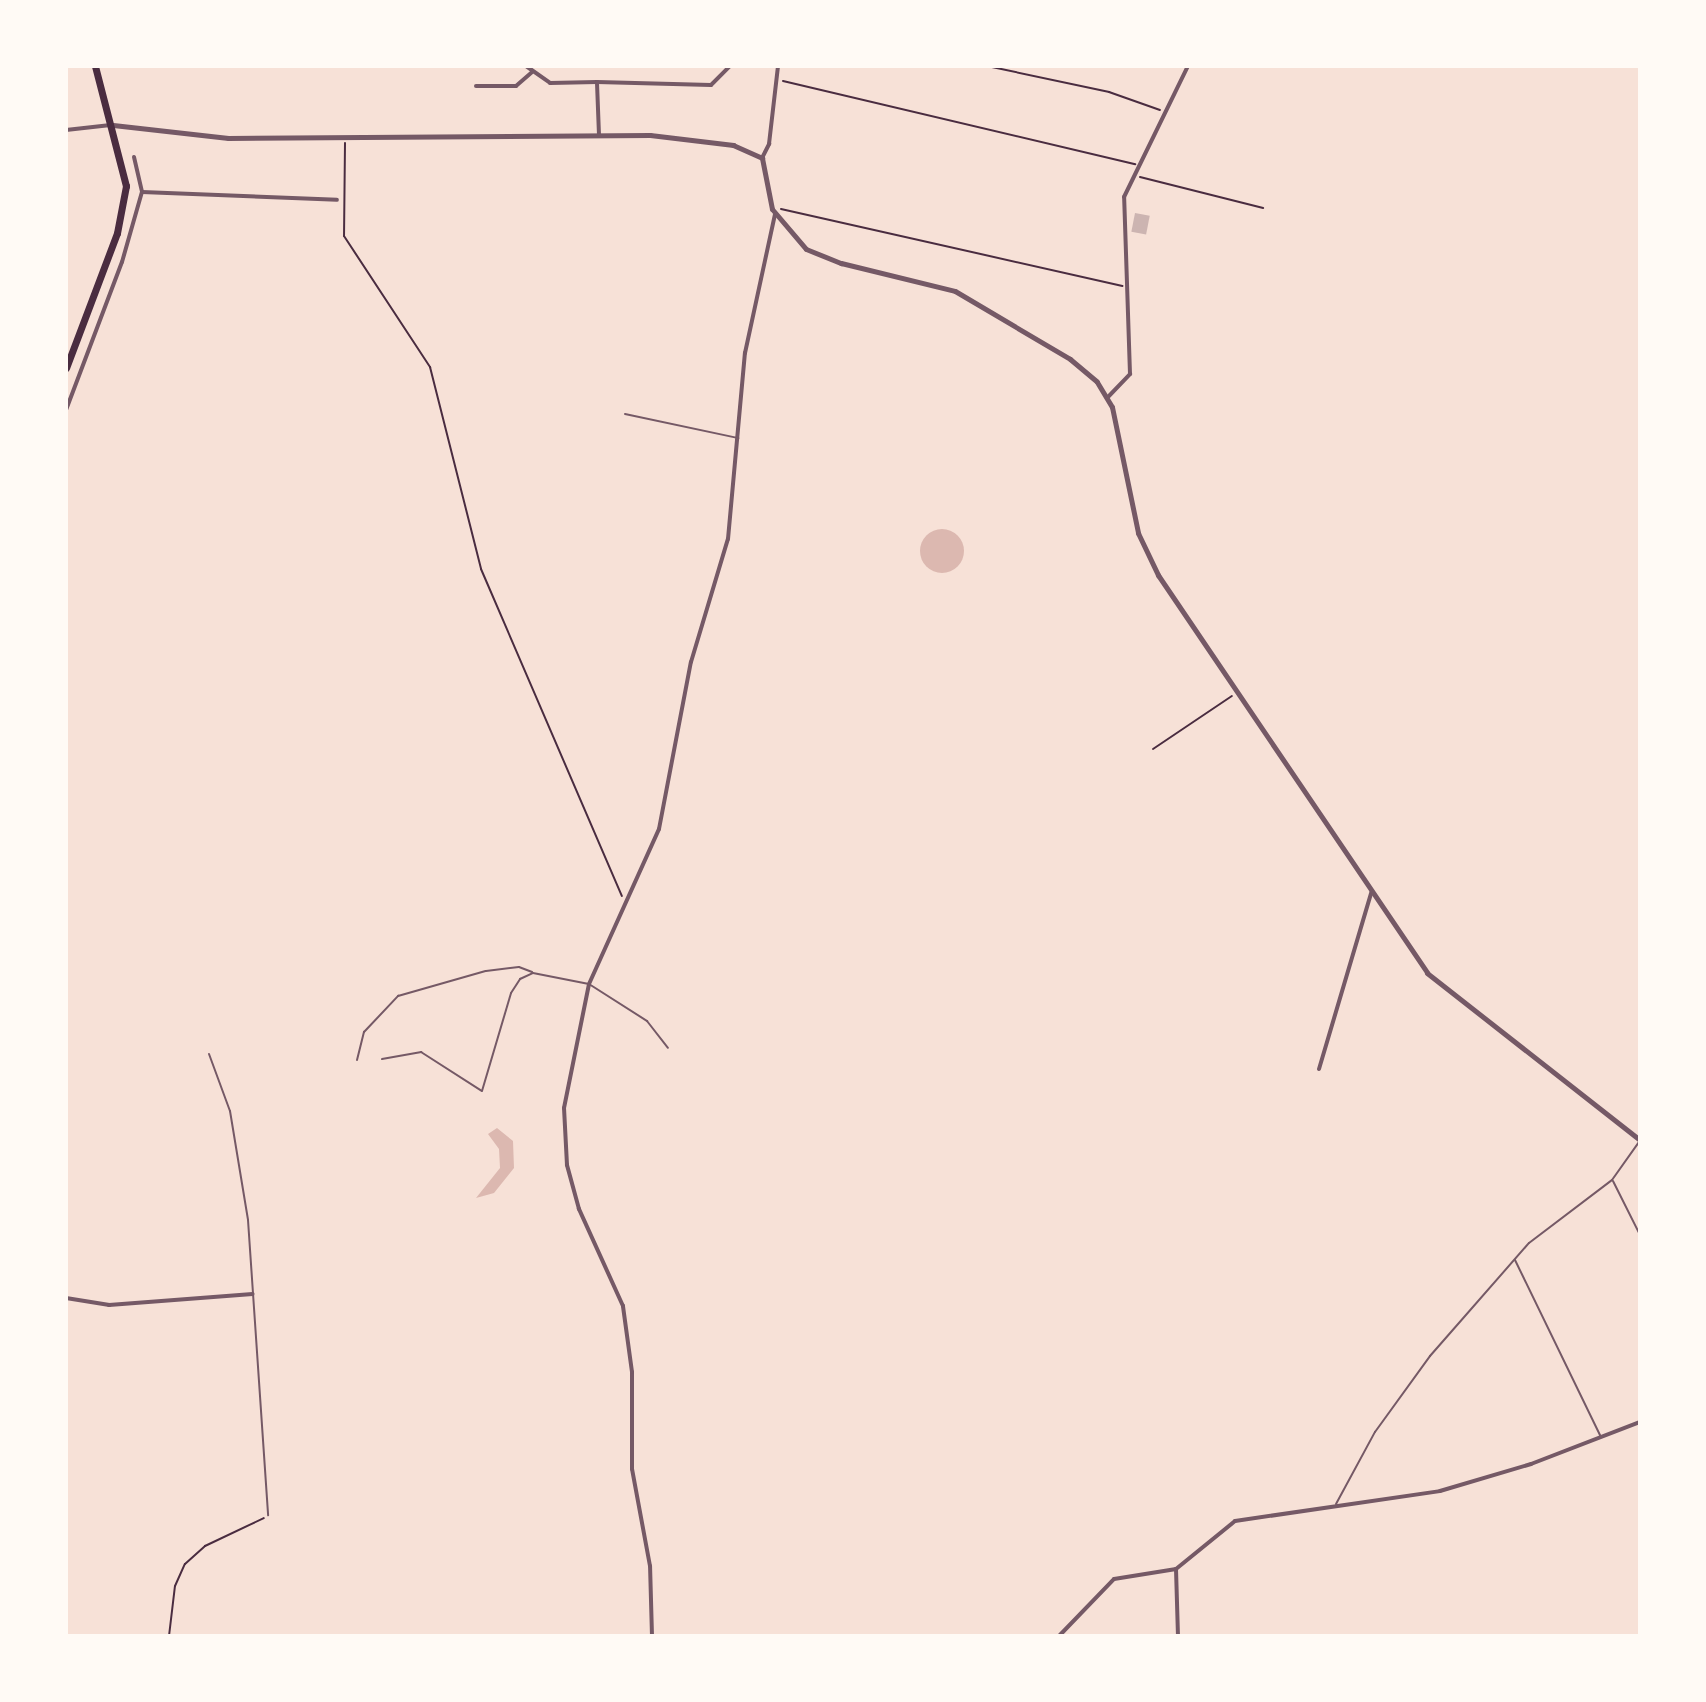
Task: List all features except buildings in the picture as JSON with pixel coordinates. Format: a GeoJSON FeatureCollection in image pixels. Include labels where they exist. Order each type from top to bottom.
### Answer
{"type":"FeatureCollection","features":[{"type":"Feature","properties":{"kind":"main road"},"geometry":{"type":"LineString","coordinates":[[66,368],[123,210],[124,173],[95,66]]}},
{"type":"Feature","properties":{"kind":"street"},"geometry":{"type":"LineString","coordinates":[[526,66],[550,83],[711,85],[730,66]]}},
{"type":"Feature","properties":{"kind":"street"},"geometry":{"type":"LineString","coordinates":[[652,1636],[650,1566],[632,1469],[632,1372],[623,1306],[579,1209],[564,1137],[567,1078],[589,984],[659,829],[671,780],[691,662],[731,526],[745,353],[774,212],[762,158],[769,144],[778,66]]}},
{"type":"Feature","properties":{"kind":"street"},"geometry":{"type":"LineString","coordinates":[[1108,397],[1130,374],[1123,209],[1137,164],[1188,66]]}},
{"type":"Feature","properties":{"kind":"street"},"geometry":{"type":"LineString","coordinates":[[476,86],[516,86],[532,72]]}},
{"type":"Feature","properties":{"kind":"street"},"geometry":{"type":"LineString","coordinates":[[597,82],[599,135]]}},
{"type":"Feature","properties":{"kind":"street"},"geometry":{"type":"LineString","coordinates":[[66,130],[113,125],[180,136],[345,140],[599,135],[722,143],[762,158]]}},
{"type":"Feature","properties":{"kind":"street"},"geometry":{"type":"LineString","coordinates":[[66,410],[142,192],[134,157]]}},
{"type":"Feature","properties":{"kind":"street"},"geometry":{"type":"LineString","coordinates":[[142,192],[337,200]]}},
{"type":"Feature","properties":{"kind":"street"},"geometry":{"type":"LineString","coordinates":[[774,212],[796,241],[821,256],[932,284],[979,303],[1070,359],[1108,397],[1143,544],[1236,693],[1427,973],[1449,995],[1640,1140]]}},
{"type":"Feature","properties":{"kind":"street"},"geometry":{"type":"LineString","coordinates":[[85,319],[99,320]]}},
{"type":"Feature","properties":{"kind":"street"},"geometry":{"type":"LineString","coordinates":[[1319,1069],[1371,893]]}},
{"type":"Feature","properties":{"kind":"street"},"geometry":{"type":"LineString","coordinates":[[66,1298],[109,1305],[253,1294]]}},
{"type":"Feature","properties":{"kind":"street"},"geometry":{"type":"LineString","coordinates":[[1059,1636],[1114,1579],[1176,1569],[1235,1521],[1440,1491],[1601,1438],[1640,1422]]}},
{"type":"Feature","properties":{"kind":"street"},"geometry":{"type":"LineString","coordinates":[[1176,1569],[1178,1636]]}},
{"type":"Feature","properties":{"kind":"lane"},"geometry":{"type":"LineString","coordinates":[[625,414],[739,438]]}},
{"type":"Feature","properties":{"kind":"lane"},"geometry":{"type":"LineString","coordinates":[[357,1060],[364,1032],[398,996],[501,968],[589,984],[647,1021],[668,1048]]}},
{"type":"Feature","properties":{"kind":"lane"},"geometry":{"type":"LineString","coordinates":[[382,1059],[421,1052],[482,1091],[511,993],[520,979],[533,973]]}},
{"type":"Feature","properties":{"kind":"lane"},"geometry":{"type":"LineString","coordinates":[[209,1054],[233,1124],[268,1457],[268,1515]]}},
{"type":"Feature","properties":{"kind":"lane"},"geometry":{"type":"LineString","coordinates":[[1334,1508],[1404,1390],[1529,1243],[1612,1180],[1640,1140]]}},
{"type":"Feature","properties":{"kind":"lane"},"geometry":{"type":"LineString","coordinates":[[1612,1180],[1640,1235]]}},
{"type":"Feature","properties":{"kind":"lane"},"geometry":{"type":"LineString","coordinates":[[1515,1260],[1601,1438]]}},
{"type":"Feature","properties":{"kind":"path"},"geometry":{"type":"LineString","coordinates":[[987,66],[1109,92],[1164,112]]}},
{"type":"Feature","properties":{"kind":"path"},"geometry":{"type":"LineString","coordinates":[[777,80],[1137,164]]}},
{"type":"Feature","properties":{"kind":"path"},"geometry":{"type":"LineString","coordinates":[[345,140],[344,236],[430,367],[481,569],[626,904]]}},
{"type":"Feature","properties":{"kind":"path"},"geometry":{"type":"LineString","coordinates":[[1133,175],[1263,208]]}},
{"type":"Feature","properties":{"kind":"path"},"geometry":{"type":"LineString","coordinates":[[774,212],[813,212],[1125,287]]}},
{"type":"Feature","properties":{"kind":"path"},"geometry":{"type":"LineString","coordinates":[[1153,749],[1236,693]]}},
{"type":"Feature","properties":{"kind":"path"},"geometry":{"type":"LineString","coordinates":[[169,1636],[175,1586],[185,1564],[205,1546],[268,1515]]}},
{"type":"Feature","properties":{"kind":"shaded area"},"geometry":{"type":"Polygon","coordinates":[[[942,529],[958,535],[964,551],[958,567],[942,573],[926,567],[920,551],[926,535],[942,529]]]}},
{"type":"Feature","properties":{"kind":"shaded area"},"geometry":{"type":"Polygon","coordinates":[[[497,1128],[513,1141],[514,1168],[494,1193],[476,1198],[500,1168],[499,1149],[488,1134],[497,1128]]]}}]}
